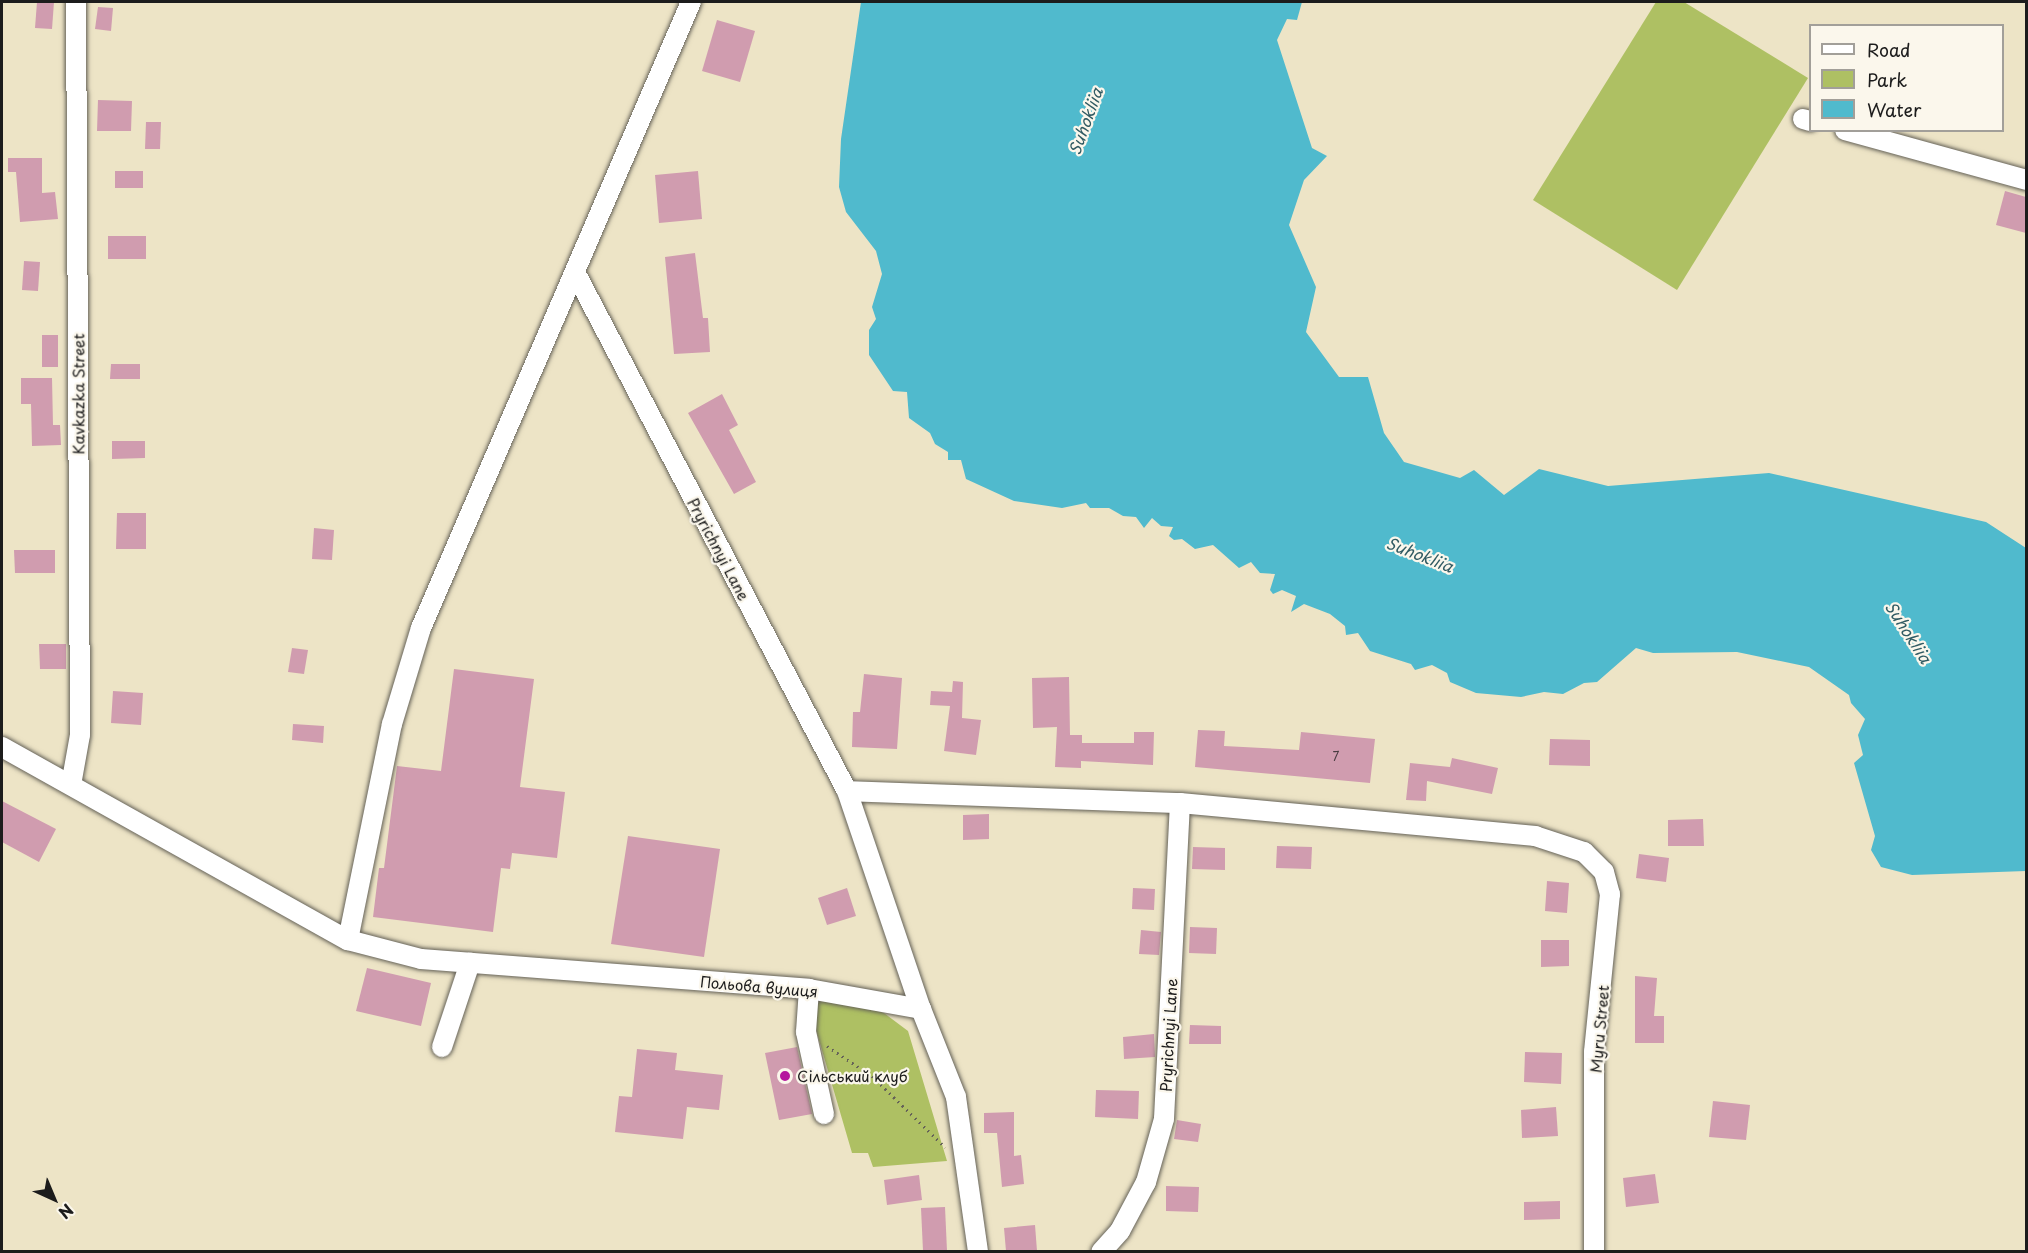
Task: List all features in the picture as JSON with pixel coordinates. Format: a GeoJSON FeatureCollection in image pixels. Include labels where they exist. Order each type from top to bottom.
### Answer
{"type":"FeatureCollection","features":[{"type":"Feature","properties":{"kind":"street","name":"Kavkazka Street"},"geometry":{"type":"LineString","coordinates":[[71,786],[80,735],[76,2]]}},
{"type":"Feature","properties":{"kind":"street"},"geometry":{"type":"LineString","coordinates":[[348,940],[392,724],[421,627],[576,274],[691,2]]}},
{"type":"Feature","properties":{"kind":"street"},"geometry":{"type":"LineString","coordinates":[[1852,132],[2026,180]]}},
{"type":"Feature","properties":{"kind":"street","name":"Pryrichnyi Lane"},"geometry":{"type":"LineString","coordinates":[[576,274],[847,791],[921,1009]]}},
{"type":"Feature","properties":{"kind":"street","name":"Польова вулиця"},"geometry":{"type":"LineString","coordinates":[[2,747],[348,940],[421,959],[809,988],[921,1009]]}},
{"type":"Feature","properties":{"kind":"street"},"geometry":{"type":"LineString","coordinates":[[847,791],[1180,803]]}},
{"type":"Feature","properties":{"kind":"street","name":"Pryrichnyi Lane"},"geometry":{"type":"LineString","coordinates":[[1101,1251],[1119,1231],[1146,1182],[1164,1119],[1180,803]]}},
{"type":"Feature","properties":{"kind":"street","name":"Myru Street"},"geometry":{"type":"LineString","coordinates":[[1180,803],[1535,836],[1584,852],[1604,872],[1610,894],[1594,1052],[1594,1251]]}},
{"type":"Feature","properties":{"kind":"street"},"geometry":{"type":"LineString","coordinates":[[442,1047],[470,963]]}},
{"type":"Feature","properties":{"kind":"street"},"geometry":{"type":"LineString","coordinates":[[809,988],[806,1032],[824,1114]]}},
{"type":"Feature","properties":{"kind":"street"},"geometry":{"type":"LineString","coordinates":[[921,1009],[956,1097],[968,1168],[978,1251]]}},
{"type":"Feature","properties":{"kind":"path"},"geometry":{"type":"LineString","coordinates":[[806,1032],[872,1076],[968,1168]]}},
{"type":"Feature","properties":{"kind":"green space"},"geometry":{"type":"Polygon","coordinates":[[[1656,2],[1684,2],[1808,78],[1677,290],[1533,200],[1656,2]]]}},
{"type":"Feature","properties":{"kind":"green space"},"geometry":{"type":"Polygon","coordinates":[[[841,999],[884,1013],[908,1031],[947,1161],[873,1167],[868,1153],[852,1153],[812,1016],[820,1000],[841,999]]]}},
{"type":"Feature","properties":{"kind":"water","name":"Suhokliia"},"geometry":{"type":"Polygon","coordinates":[[[861,2],[1302,2],[1297,20],[1287,19],[1277,40],[1312,148],[1327,156],[1304,180],[1289,225],[1316,287],[1306,332],[1339,377],[1368,377],[1384,433],[1404,462],[1460,478],[1474,470],[1504,495],[1539,469],[1608,486],[1769,473],[1986,522],[2026,548],[2026,871],[1912,875],[1881,867],[1871,850],[1875,836],[1854,763],[1863,755],[1858,735],[1865,719],[1851,703],[1849,695],[1809,667],[1737,652],[1653,653],[1636,648],[1597,682],[1584,683],[1563,694],[1544,692],[1521,697],[1476,693],[1450,682],[1447,673],[1432,665],[1415,670],[1411,664],[1370,651],[1358,633],[1346,635],[1345,626],[1330,614],[1304,604],[1291,612],[1296,596],[1282,590],[1273,594],[1270,590],[1275,574],[1260,573],[1251,562],[1239,568],[1213,545],[1195,549],[1182,539],[1174,540],[1169,536],[1173,527],[1161,526],[1152,518],[1144,528],[1136,517],[1123,516],[1109,508],[1090,508],[1086,503],[1062,508],[1014,501],[966,479],[961,460],[948,460],[948,452],[935,444],[930,433],[909,418],[907,392],[893,391],[869,355],[869,330],[876,319],[872,307],[882,274],[876,251],[846,212],[839,187],[841,139],[861,2]]]}},
{"type":"Feature","properties":{"kind":"building"},"geometry":{"type":"Polygon","coordinates":[[[37,2],[54,2],[52,29],[35,28],[37,2]]]}},
{"type":"Feature","properties":{"kind":"building"},"geometry":{"type":"Polygon","coordinates":[[[98,7],[113,8],[111,31],[95,29],[98,7]]]}},
{"type":"Feature","properties":{"kind":"building"},"geometry":{"type":"Polygon","coordinates":[[[717,20],[755,31],[740,82],[702,71],[717,20]]]}},
{"type":"Feature","properties":{"kind":"building"},"geometry":{"type":"Polygon","coordinates":[[[98,100],[132,101],[131,131],[97,131],[98,100]]]}},
{"type":"Feature","properties":{"kind":"building"},"geometry":{"type":"Polygon","coordinates":[[[146,122],[161,122],[160,149],[145,149],[146,122]]]}},
{"type":"Feature","properties":{"kind":"building"},"geometry":{"type":"Polygon","coordinates":[[[8,158],[42,158],[42,193],[55,192],[58,219],[20,222],[16,172],[8,172],[8,158]]]}},
{"type":"Feature","properties":{"kind":"building"},"geometry":{"type":"Polygon","coordinates":[[[115,171],[143,171],[143,188],[115,188],[115,171]]]}},
{"type":"Feature","properties":{"kind":"building"},"geometry":{"type":"Polygon","coordinates":[[[698,171],[702,219],[659,223],[655,175],[698,171]]]}},
{"type":"Feature","properties":{"kind":"building"},"geometry":{"type":"Polygon","coordinates":[[[2005,191],[2026,197],[2026,233],[1996,225],[2005,191]]]}},
{"type":"Feature","properties":{"kind":"building"},"geometry":{"type":"Polygon","coordinates":[[[108,236],[146,236],[146,259],[108,259],[108,236]]]}},
{"type":"Feature","properties":{"kind":"building"},"geometry":{"type":"Polygon","coordinates":[[[695,253],[703,318],[708,318],[710,352],[674,354],[665,257],[695,253]]]}},
{"type":"Feature","properties":{"kind":"building"},"geometry":{"type":"Polygon","coordinates":[[[24,261],[40,262],[38,291],[22,290],[24,261]]]}},
{"type":"Feature","properties":{"kind":"building"},"geometry":{"type":"Polygon","coordinates":[[[42,335],[58,335],[58,367],[42,367],[42,335]]]}},
{"type":"Feature","properties":{"kind":"building"},"geometry":{"type":"Polygon","coordinates":[[[111,364],[140,364],[140,379],[110,379],[111,364]]]}},
{"type":"Feature","properties":{"kind":"building"},"geometry":{"type":"Polygon","coordinates":[[[21,378],[52,378],[53,425],[60,425],[61,445],[32,446],[31,404],[21,404],[21,378]]]}},
{"type":"Feature","properties":{"kind":"building"},"geometry":{"type":"Polygon","coordinates":[[[722,394],[738,425],[729,430],[756,482],[734,494],[688,413],[722,394]]]}},
{"type":"Feature","properties":{"kind":"building"},"geometry":{"type":"Polygon","coordinates":[[[112,441],[145,441],[145,458],[112,459],[112,441]]]}},
{"type":"Feature","properties":{"kind":"building"},"geometry":{"type":"Polygon","coordinates":[[[117,513],[146,513],[146,549],[116,549],[117,513]]]}},
{"type":"Feature","properties":{"kind":"building"},"geometry":{"type":"Polygon","coordinates":[[[314,528],[334,530],[332,560],[312,559],[314,528]]]}},
{"type":"Feature","properties":{"kind":"building"},"geometry":{"type":"Polygon","coordinates":[[[14,550],[55,550],[55,573],[15,573],[14,550]]]}},
{"type":"Feature","properties":{"kind":"building"},"geometry":{"type":"Polygon","coordinates":[[[39,644],[66,644],[66,669],[40,669],[39,644]]]}},
{"type":"Feature","properties":{"kind":"building"},"geometry":{"type":"Polygon","coordinates":[[[292,648],[308,650],[304,674],[288,672],[292,648]]]}},
{"type":"Feature","properties":{"kind":"building"},"geometry":{"type":"Polygon","coordinates":[[[454,669],[534,679],[520,787],[565,792],[557,858],[512,853],[510,869],[501,868],[493,932],[373,917],[379,868],[384,868],[397,766],[441,771],[454,669]]]}},
{"type":"Feature","properties":{"kind":"building"},"geometry":{"type":"Polygon","coordinates":[[[864,674],[902,678],[897,749],[852,747],[853,712],[860,712],[864,674]]]}},
{"type":"Feature","properties":{"kind":"building"},"geometry":{"type":"Polygon","coordinates":[[[1069,677],[1070,735],[1082,735],[1082,743],[1134,743],[1134,732],[1154,732],[1153,765],[1081,761],[1081,768],[1055,767],[1057,727],[1033,728],[1032,678],[1069,677]]]}},
{"type":"Feature","properties":{"kind":"building"},"geometry":{"type":"Polygon","coordinates":[[[953,681],[963,682],[962,718],[981,720],[976,755],[944,751],[950,706],[930,705],[931,691],[952,692],[953,681]]]}},
{"type":"Feature","properties":{"kind":"building"},"geometry":{"type":"Polygon","coordinates":[[[113,691],[143,693],[141,725],[111,723],[113,691]]]}},
{"type":"Feature","properties":{"kind":"building"},"geometry":{"type":"Polygon","coordinates":[[[293,724],[324,726],[323,743],[292,740],[293,724]]]}},
{"type":"Feature","properties":{"kind":"building"},"geometry":{"type":"Polygon","coordinates":[[[1198,730],[1225,731],[1224,746],[1299,750],[1301,732],[1375,739],[1370,783],[1195,767],[1198,730]]]}},
{"type":"Feature","properties":{"kind":"building"},"geometry":{"type":"Polygon","coordinates":[[[1550,739],[1590,740],[1590,766],[1549,765],[1550,739]]]}},
{"type":"Feature","properties":{"kind":"building"},"geometry":{"type":"Polygon","coordinates":[[[1452,758],[1498,768],[1492,794],[1427,781],[1426,801],[1406,800],[1410,763],[1450,767],[1452,758]]]}},
{"type":"Feature","properties":{"kind":"building"},"geometry":{"type":"Polygon","coordinates":[[[2,801],[56,829],[39,862],[2,842],[2,801]]]}},
{"type":"Feature","properties":{"kind":"building"},"geometry":{"type":"Polygon","coordinates":[[[989,814],[989,839],[963,840],[963,815],[989,814]]]}},
{"type":"Feature","properties":{"kind":"building"},"geometry":{"type":"Polygon","coordinates":[[[1703,819],[1704,846],[1668,846],[1668,820],[1703,819]]]}},
{"type":"Feature","properties":{"kind":"building"},"geometry":{"type":"Polygon","coordinates":[[[628,836],[720,849],[704,957],[611,944],[628,836]]]}},
{"type":"Feature","properties":{"kind":"building"},"geometry":{"type":"Polygon","coordinates":[[[1277,846],[1312,847],[1311,869],[1276,868],[1277,846]]]}},
{"type":"Feature","properties":{"kind":"building"},"geometry":{"type":"Polygon","coordinates":[[[1193,847],[1225,848],[1225,870],[1192,869],[1193,847]]]}},
{"type":"Feature","properties":{"kind":"building"},"geometry":{"type":"Polygon","coordinates":[[[1639,854],[1669,858],[1666,882],[1636,878],[1639,854]]]}},
{"type":"Feature","properties":{"kind":"building"},"geometry":{"type":"Polygon","coordinates":[[[1547,881],[1569,883],[1567,913],[1545,911],[1547,881]]]}},
{"type":"Feature","properties":{"kind":"building"},"geometry":{"type":"Polygon","coordinates":[[[847,888],[856,916],[827,925],[818,898],[847,888]]]}},
{"type":"Feature","properties":{"kind":"building"},"geometry":{"type":"Polygon","coordinates":[[[1133,888],[1155,889],[1154,910],[1132,909],[1133,888]]]}},
{"type":"Feature","properties":{"kind":"building"},"geometry":{"type":"Polygon","coordinates":[[[1190,927],[1217,928],[1216,954],[1189,953],[1190,927]]]}},
{"type":"Feature","properties":{"kind":"building"},"geometry":{"type":"Polygon","coordinates":[[[1141,930],[1161,932],[1159,955],[1139,954],[1141,930]]]}},
{"type":"Feature","properties":{"kind":"building"},"geometry":{"type":"Polygon","coordinates":[[[1541,940],[1569,940],[1569,966],[1541,967],[1541,940]]]}},
{"type":"Feature","properties":{"kind":"building"},"geometry":{"type":"Polygon","coordinates":[[[367,968],[431,983],[421,1026],[356,1011],[367,968]]]}},
{"type":"Feature","properties":{"kind":"building"},"geometry":{"type":"Polygon","coordinates":[[[1635,976],[1657,978],[1654,1016],[1664,1016],[1664,1043],[1635,1043],[1635,976]]]}},
{"type":"Feature","properties":{"kind":"building"},"geometry":{"type":"Polygon","coordinates":[[[1190,1025],[1221,1026],[1221,1044],[1189,1044],[1190,1025]]]}},
{"type":"Feature","properties":{"kind":"building"},"geometry":{"type":"Polygon","coordinates":[[[1154,1034],[1155,1057],[1124,1059],[1123,1037],[1154,1034]]]}},
{"type":"Feature","properties":{"kind":"building"},"geometry":{"type":"Polygon","coordinates":[[[797,1047],[812,1114],[779,1120],[765,1053],[797,1047]]]}},
{"type":"Feature","properties":{"kind":"building"},"geometry":{"type":"Polygon","coordinates":[[[637,1049],[677,1053],[675,1070],[723,1075],[719,1110],[687,1107],[683,1139],[615,1132],[619,1096],[632,1097],[637,1049]]]}},
{"type":"Feature","properties":{"kind":"building"},"geometry":{"type":"Polygon","coordinates":[[[1525,1052],[1562,1053],[1561,1084],[1524,1082],[1525,1052]]]}},
{"type":"Feature","properties":{"kind":"building"},"geometry":{"type":"Polygon","coordinates":[[[1096,1090],[1139,1091],[1138,1119],[1095,1117],[1096,1090]]]}},
{"type":"Feature","properties":{"kind":"building"},"geometry":{"type":"Polygon","coordinates":[[[1713,1101],[1750,1105],[1746,1140],[1709,1137],[1713,1101]]]}},
{"type":"Feature","properties":{"kind":"building"},"geometry":{"type":"Polygon","coordinates":[[[1556,1107],[1558,1136],[1522,1138],[1521,1110],[1556,1107]]]}},
{"type":"Feature","properties":{"kind":"building"},"geometry":{"type":"Polygon","coordinates":[[[1014,1112],[1014,1156],[1021,1155],[1024,1184],[1002,1187],[997,1133],[984,1133],[984,1113],[1014,1112]]]}},
{"type":"Feature","properties":{"kind":"building"},"geometry":{"type":"Polygon","coordinates":[[[1177,1120],[1201,1124],[1198,1142],[1174,1139],[1177,1120]]]}},
{"type":"Feature","properties":{"kind":"building"},"geometry":{"type":"Polygon","coordinates":[[[1655,1174],[1659,1203],[1626,1207],[1623,1178],[1655,1174]]]}},
{"type":"Feature","properties":{"kind":"building"},"geometry":{"type":"Polygon","coordinates":[[[919,1175],[922,1200],[887,1205],[884,1180],[919,1175]]]}},
{"type":"Feature","properties":{"kind":"building"},"geometry":{"type":"Polygon","coordinates":[[[1166,1186],[1199,1187],[1198,1212],[1166,1211],[1166,1186]]]}},
{"type":"Feature","properties":{"kind":"building"},"geometry":{"type":"Polygon","coordinates":[[[1560,1201],[1560,1219],[1524,1220],[1524,1202],[1560,1201]]]}},
{"type":"Feature","properties":{"kind":"building"},"geometry":{"type":"Polygon","coordinates":[[[945,1207],[947,1251],[923,1251],[921,1208],[945,1207]]]}},
{"type":"Feature","properties":{"kind":"building"},"geometry":{"type":"Polygon","coordinates":[[[1035,1225],[1037,1251],[1006,1251],[1004,1228],[1035,1225]]]}},
{"type":"Feature","properties":{"kind":"place","name":"Сільський клуб"},"geometry":{"type":"Point","coordinates":[785,1076]}}]}
